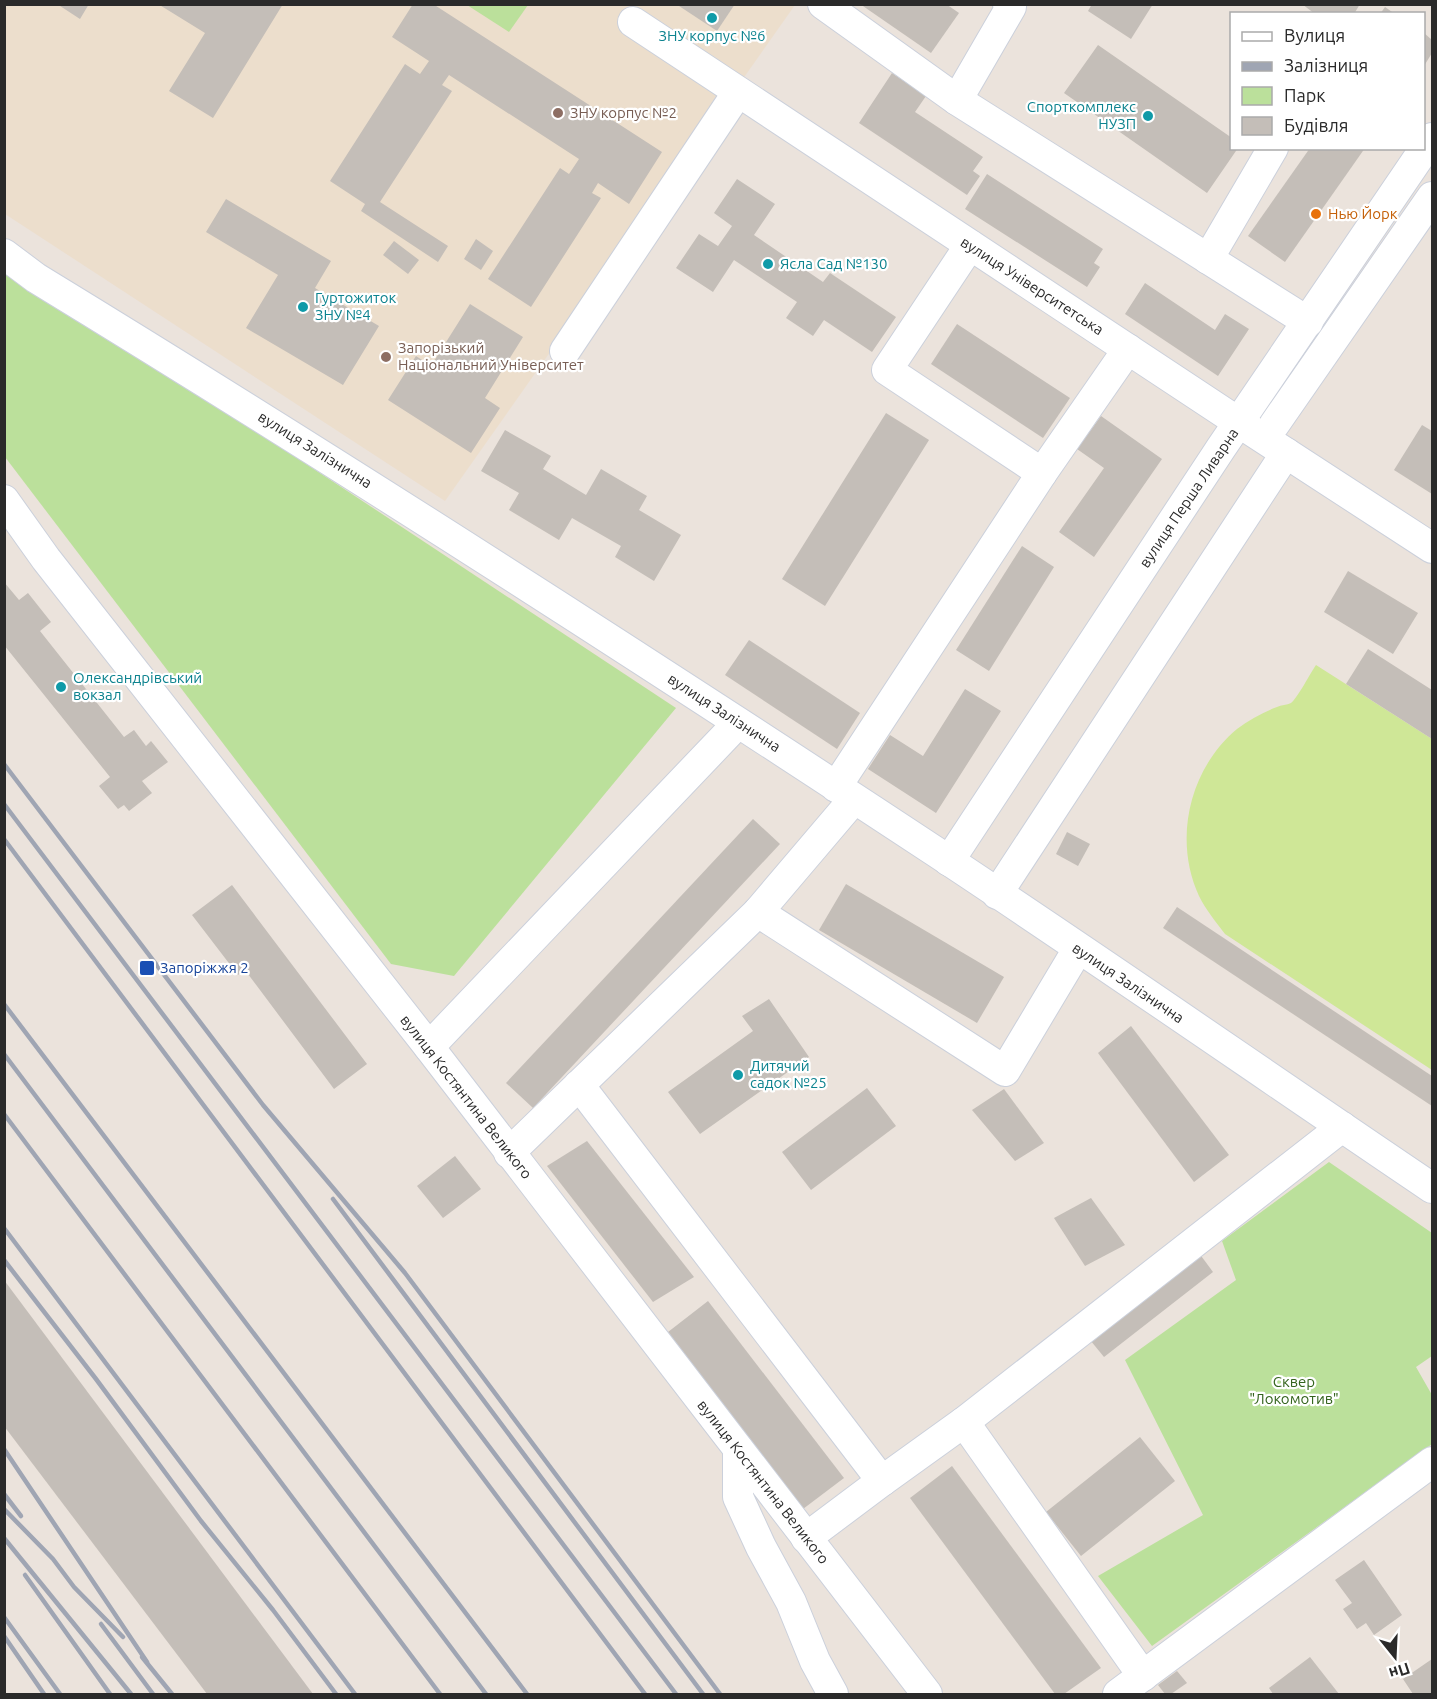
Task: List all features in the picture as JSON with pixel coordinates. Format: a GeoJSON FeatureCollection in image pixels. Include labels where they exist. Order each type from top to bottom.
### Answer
{"type":"FeatureCollection","features":[{"type":"Feature","properties":{"kind":"street"},"geometry":{"type":"LineString","coordinates":[[823,4],[957,100],[1308,322]]}},
{"type":"Feature","properties":{"kind":"street"},"geometry":{"type":"LineString","coordinates":[[957,100],[1011,7],[1008,4]]}},
{"type":"Feature","properties":{"kind":"street","name":"вулиця Університетська"},"geometry":{"type":"LineString","coordinates":[[633,22],[1432,548]]}},
{"type":"Feature","properties":{"kind":"street"},"geometry":{"type":"LineString","coordinates":[[565,351],[738,92]]}},
{"type":"Feature","properties":{"kind":"street"},"geometry":{"type":"LineString","coordinates":[[1208,259],[1272,150]]}},
{"type":"Feature","properties":{"kind":"street","name":"вулиця Перша Ливарна"},"geometry":{"type":"LineString","coordinates":[[949,861],[1221,448],[1424,150]]}},
{"type":"Feature","properties":{"kind":"street"},"geometry":{"type":"LineString","coordinates":[[1274,425],[1432,197]]}},
{"type":"Feature","properties":{"kind":"street"},"geometry":{"type":"LineString","coordinates":[[970,245],[887,370],[1042,473]]}},
{"type":"Feature","properties":{"kind":"street","name":"вулиця Залізнична"},"geometry":{"type":"LineString","coordinates":[[4,254],[36,278],[268,420],[579,618],[949,861],[1432,1188]]}},
{"type":"Feature","properties":{"kind":"street"},"geometry":{"type":"LineString","coordinates":[[509,1153],[758,912],[845,793],[1042,473],[1128,349]]}},
{"type":"Feature","properties":{"kind":"street"},"geometry":{"type":"LineString","coordinates":[[998,894],[1286,453]]}},
{"type":"Feature","properties":{"kind":"street","name":"вулиця Костянтина Великого"},"geometry":{"type":"LineString","coordinates":[[4,500],[53,568],[429,1047],[927,1695]]}},
{"type":"Feature","properties":{"kind":"street"},"geometry":{"type":"LineString","coordinates":[[429,1047],[738,723]]}},
{"type":"Feature","properties":{"kind":"street"},"geometry":{"type":"LineString","coordinates":[[758,912],[1005,1071],[1078,949]]}},
{"type":"Feature","properties":{"kind":"street"},"geometry":{"type":"LineString","coordinates":[[579,1085],[882,1481]]}},
{"type":"Feature","properties":{"kind":"street"},"geometry":{"type":"LineString","coordinates":[[807,1538],[964,1422],[1342,1127]]}},
{"type":"Feature","properties":{"kind":"street"},"geometry":{"type":"LineString","coordinates":[[964,1422],[1143,1676]]}},
{"type":"Feature","properties":{"kind":"street"},"geometry":{"type":"LineString","coordinates":[[738,1449],[738,1497],[761,1547],[791,1602],[815,1662],[833,1695]]}},
{"type":"Feature","properties":{"kind":"street"},"geometry":{"type":"LineString","coordinates":[[1119,1695],[1432,1462]]}},
{"type":"Feature","properties":{"kind":"shaded area","name":"Запорізький Національний Університет"},"geometry":{"type":"Polygon","coordinates":[[[4,5],[795,5],[445,501],[5,214],[4,5]]]}},
{"type":"Feature","properties":{"kind":"green space"},"geometry":{"type":"Polygon","coordinates":[[[467,5],[528,5],[509,32],[467,5]]]}},
{"type":"Feature","properties":{"kind":"green space"},"geometry":{"type":"Polygon","coordinates":[[[5,265],[676,708],[454,976],[391,964],[5,457],[5,265]]]}},
{"type":"Feature","properties":{"kind":"green space"},"geometry":{"type":"Polygon","coordinates":[[[1316,665],[1432,739],[1432,1070],[1225,934],[1199,896],[1191,874],[1187,852],[1190,807],[1207,764],[1237,729],[1267,711],[1294,701],[1316,665]]]}},
{"type":"Feature","properties":{"kind":"green space","name":"Сквер \"Локомотив\""},"geometry":{"type":"Polygon","coordinates":[[[1329,1162],[1432,1233],[1432,1356],[1416,1367],[1432,1395],[1432,1444],[1152,1646],[1098,1576],[1203,1515],[1125,1360],[1236,1280],[1222,1241],[1329,1162]]]}},
{"type":"Feature","properties":{"kind":"building"},"geometry":{"type":"Polygon","coordinates":[[[57,4],[89,4],[80,19],[57,4]]]}},
{"type":"Feature","properties":{"kind":"building"},"geometry":{"type":"Polygon","coordinates":[[[158,4],[283,4],[213,118],[169,91],[205,33],[158,4]]]}},
{"type":"Feature","properties":{"kind":"building"},"geometry":{"type":"Polygon","coordinates":[[[413,4],[433,4],[662,152],[629,204],[598,183],[592,193],[601,198],[531,307],[488,279],[560,168],[569,174],[579,159],[449,75],[442,85],[452,91],[380,202],[448,246],[438,262],[361,211],[365,204],[330,181],[405,64],[420,74],[429,61],[392,37],[413,4]]]}},
{"type":"Feature","properties":{"kind":"building","name":"ЗНУ корпус №6"},"geometry":{"type":"Polygon","coordinates":[[[676,4],[735,4],[717,31],[676,4]]]}},
{"type":"Feature","properties":{"kind":"building"},"geometry":{"type":"Polygon","coordinates":[[[860,4],[946,4],[959,13],[931,53],[860,4]]]}},
{"type":"Feature","properties":{"kind":"building"},"geometry":{"type":"Polygon","coordinates":[[[1092,4],[1153,4],[1131,39],[1088,11],[1092,4]]]}},
{"type":"Feature","properties":{"kind":"building"},"geometry":{"type":"Polygon","coordinates":[[[1302,4],[1360,4],[1355,12],[1312,12],[1302,4]]]}},
{"type":"Feature","properties":{"kind":"building"},"geometry":{"type":"Polygon","coordinates":[[[1385,7],[1392,12],[1381,12],[1385,7]]]}},
{"type":"Feature","properties":{"kind":"building"},"geometry":{"type":"Polygon","coordinates":[[[1425,34],[1432,40],[1432,53],[1425,64],[1425,34]]]}},
{"type":"Feature","properties":{"kind":"building","name":"Спорткомплекс НУЗП"},"geometry":{"type":"Polygon","coordinates":[[[1098,45],[1230,137],[1230,150],[1237,150],[1207,193],[1064,93],[1098,45]]]}},
{"type":"Feature","properties":{"kind":"building"},"geometry":{"type":"Polygon","coordinates":[[[892,73],[926,96],[915,112],[983,157],[973,171],[980,176],[967,195],[859,123],[892,73]]]}},
{"type":"Feature","properties":{"kind":"building"},"geometry":{"type":"Polygon","coordinates":[[[1309,150],[1364,150],[1285,262],[1248,236],[1309,150]]]}},
{"type":"Feature","properties":{"kind":"building"},"geometry":{"type":"Polygon","coordinates":[[[987,174],[1103,249],[1094,263],[1100,267],[1087,287],[965,209],[987,174]]]}},
{"type":"Feature","properties":{"kind":"building","name":"Ясла Сад №130"},"geometry":{"type":"Polygon","coordinates":[[[737,179],[775,204],[754,235],[823,282],[830,273],[896,317],[872,352],[824,320],[813,336],[786,318],[797,302],[734,260],[713,292],[676,268],[699,234],[718,246],[732,226],[714,213],[737,179]]]}},
{"type":"Feature","properties":{"kind":"building","name":"Гуртожиток ЗНУ №4"},"geometry":{"type":"Polygon","coordinates":[[[226,199],[331,261],[315,288],[379,326],[343,385],[246,328],[278,275],[206,232],[226,199]]]}},
{"type":"Feature","properties":{"kind":"building"},"geometry":{"type":"Polygon","coordinates":[[[476,239],[493,251],[481,270],[464,259],[476,239]]]}},
{"type":"Feature","properties":{"kind":"building"},"geometry":{"type":"Polygon","coordinates":[[[394,241],[419,260],[408,274],[383,255],[394,241]]]}},
{"type":"Feature","properties":{"kind":"building"},"geometry":{"type":"Polygon","coordinates":[[[1145,283],[1215,330],[1225,314],[1249,329],[1218,376],[1125,314],[1145,283]]]}},
{"type":"Feature","properties":{"kind":"building"},"geometry":{"type":"Polygon","coordinates":[[[470,304],[523,337],[485,398],[500,408],[471,453],[388,400],[416,356],[431,366],[470,304]]]}},
{"type":"Feature","properties":{"kind":"building"},"geometry":{"type":"Polygon","coordinates":[[[957,324],[1070,398],[1043,438],[931,364],[957,324]]]}},
{"type":"Feature","properties":{"kind":"building"},"geometry":{"type":"Polygon","coordinates":[[[886,413],[929,440],[825,606],[782,579],[886,413]]]}},
{"type":"Feature","properties":{"kind":"building"},"geometry":{"type":"Polygon","coordinates":[[[1101,416],[1162,459],[1094,557],[1059,532],[1104,468],[1077,449],[1101,416]]]}},
{"type":"Feature","properties":{"kind":"building"},"geometry":{"type":"Polygon","coordinates":[[[1422,425],[1432,431],[1432,494],[1394,470],[1422,425]]]}},
{"type":"Feature","properties":{"kind":"building"},"geometry":{"type":"Polygon","coordinates":[[[505,430],[551,456],[543,469],[586,495],[601,469],[647,496],[639,510],[681,535],[654,581],[615,557],[621,546],[572,518],[559,540],[509,510],[519,493],[481,471],[505,430]]]}},
{"type":"Feature","properties":{"kind":"building"},"geometry":{"type":"Polygon","coordinates":[[[1022,546],[1054,567],[989,671],[956,650],[1022,546]]]}},
{"type":"Feature","properties":{"kind":"building"},"geometry":{"type":"Polygon","coordinates":[[[1348,571],[1418,613],[1393,654],[1324,612],[1348,571]]]}},
{"type":"Feature","properties":{"kind":"building","name":"Олександрівський вокзал"},"geometry":{"type":"Polygon","coordinates":[[[4,582],[19,600],[28,593],[51,622],[40,631],[124,737],[134,730],[146,746],[151,741],[168,762],[142,781],[152,793],[129,811],[124,805],[118,809],[99,786],[110,777],[4,645],[4,582]]]}},
{"type":"Feature","properties":{"kind":"building"},"geometry":{"type":"Polygon","coordinates":[[[749,640],[860,713],[837,749],[725,675],[749,640]]]}},
{"type":"Feature","properties":{"kind":"building"},"geometry":{"type":"Polygon","coordinates":[[[1368,649],[1432,690],[1432,739],[1346,684],[1368,649]]]}},
{"type":"Feature","properties":{"kind":"building"},"geometry":{"type":"Polygon","coordinates":[[[965,689],[1001,711],[936,813],[868,769],[890,735],[923,756],[965,689]]]}},
{"type":"Feature","properties":{"kind":"building"},"geometry":{"type":"Polygon","coordinates":[[[753,819],[780,844],[533,1108],[506,1083],[753,819]]]}},
{"type":"Feature","properties":{"kind":"building"},"geometry":{"type":"Polygon","coordinates":[[[1067,832],[1090,844],[1078,866],[1056,854],[1067,832]]]}},
{"type":"Feature","properties":{"kind":"building"},"geometry":{"type":"Polygon","coordinates":[[[846,884],[1004,977],[977,1023],[819,930],[846,884]]]}},
{"type":"Feature","properties":{"kind":"building"},"geometry":{"type":"Polygon","coordinates":[[[232,885],[367,1064],[334,1089],[245,970],[238,975],[192,915],[232,885]]]}},
{"type":"Feature","properties":{"kind":"building"},"geometry":{"type":"Polygon","coordinates":[[[1177,907],[1432,1076],[1432,1106],[1163,928],[1177,907]]]}},
{"type":"Feature","properties":{"kind":"building","name":"Дитячий садок №25"},"geometry":{"type":"Polygon","coordinates":[[[769,999],[809,1057],[700,1134],[668,1092],[753,1031],[742,1016],[769,999]]]}},
{"type":"Feature","properties":{"kind":"building"},"geometry":{"type":"Polygon","coordinates":[[[1131,1026],[1229,1155],[1194,1182],[1098,1053],[1131,1026]]]}},
{"type":"Feature","properties":{"kind":"building"},"geometry":{"type":"Polygon","coordinates":[[[867,1088],[896,1126],[811,1190],[782,1152],[867,1088]]]}},
{"type":"Feature","properties":{"kind":"building"},"geometry":{"type":"Polygon","coordinates":[[[1004,1089],[1044,1143],[1015,1161],[972,1110],[1004,1089]]]}},
{"type":"Feature","properties":{"kind":"building"},"geometry":{"type":"Polygon","coordinates":[[[587,1141],[694,1277],[653,1302],[547,1166],[587,1141]]]}},
{"type":"Feature","properties":{"kind":"building"},"geometry":{"type":"Polygon","coordinates":[[[455,1156],[481,1189],[443,1218],[417,1186],[455,1156]]]}},
{"type":"Feature","properties":{"kind":"building"},"geometry":{"type":"Polygon","coordinates":[[[1091,1198],[1125,1245],[1085,1266],[1054,1218],[1091,1198]]]}},
{"type":"Feature","properties":{"kind":"building"},"geometry":{"type":"Polygon","coordinates":[[[1196,1249],[1213,1272],[1104,1357],[1086,1335],[1196,1249]]]}},
{"type":"Feature","properties":{"kind":"building"},"geometry":{"type":"Polygon","coordinates":[[[4,1280],[313,1694],[207,1694],[4,1426],[4,1280]]]}},
{"type":"Feature","properties":{"kind":"building"},"geometry":{"type":"Polygon","coordinates":[[[708,1301],[844,1478],[803,1509],[668,1332],[708,1301]]]}},
{"type":"Feature","properties":{"kind":"building"},"geometry":{"type":"Polygon","coordinates":[[[1140,1437],[1175,1481],[1081,1556],[1046,1512],[1140,1437]]]}},
{"type":"Feature","properties":{"kind":"building"},"geometry":{"type":"Polygon","coordinates":[[[952,1466],[1101,1668],[1064,1694],[1055,1694],[910,1498],[952,1466]]]}},
{"type":"Feature","properties":{"kind":"building"},"geometry":{"type":"Polygon","coordinates":[[[1364,1560],[1402,1615],[1374,1635],[1366,1623],[1357,1629],[1343,1609],[1352,1603],[1335,1580],[1364,1560]]]}},
{"type":"Feature","properties":{"kind":"building"},"geometry":{"type":"Polygon","coordinates":[[[1310,1657],[1339,1694],[1273,1694],[1269,1688],[1310,1657]]]}},
{"type":"Feature","properties":{"kind":"building"},"geometry":{"type":"Polygon","coordinates":[[[1432,1659],[1432,1694],[1413,1694],[1403,1679],[1432,1659]]]}},
{"type":"Feature","properties":{"kind":"building"},"geometry":{"type":"Polygon","coordinates":[[[1177,1671],[1187,1683],[1171,1694],[1165,1694],[1158,1685],[1177,1671]]]}},
{"type":"Feature","properties":{"kind":"railway"},"geometry":{"type":"LineString","coordinates":[[4,764],[263,1105],[405,1273],[720,1694]]}},
{"type":"Feature","properties":{"kind":"railway"},"geometry":{"type":"LineString","coordinates":[[4,804],[676,1694]]}},
{"type":"Feature","properties":{"kind":"railway"},"geometry":{"type":"LineString","coordinates":[[4,839],[645,1694]]}},
{"type":"Feature","properties":{"kind":"railway"},"geometry":{"type":"LineString","coordinates":[[4,1004],[527,1694]]}},
{"type":"Feature","properties":{"kind":"railway"},"geometry":{"type":"LineString","coordinates":[[4,1054],[486,1694]]}},
{"type":"Feature","properties":{"kind":"railway"},"geometry":{"type":"LineString","coordinates":[[4,1114],[440,1694]]}},
{"type":"Feature","properties":{"kind":"railway"},"geometry":{"type":"LineString","coordinates":[[333,1199],[703,1694]]}},
{"type":"Feature","properties":{"kind":"railway"},"geometry":{"type":"LineString","coordinates":[[4,1228],[355,1694]]}},
{"type":"Feature","properties":{"kind":"railway"},"geometry":{"type":"LineString","coordinates":[[4,1260],[201,1521],[273,1610],[336,1694]]}},
{"type":"Feature","properties":{"kind":"railway"},"geometry":{"type":"LineString","coordinates":[[4,1449],[147,1662]]}},
{"type":"Feature","properties":{"kind":"railway"},"geometry":{"type":"LineString","coordinates":[[4,1494],[21,1516]]}},
{"type":"Feature","properties":{"kind":"railway"},"geometry":{"type":"LineString","coordinates":[[4,1509],[53,1559],[74,1587],[123,1637]]}},
{"type":"Feature","properties":{"kind":"railway"},"geometry":{"type":"LineString","coordinates":[[4,1538],[131,1694]]}},
{"type":"Feature","properties":{"kind":"railway"},"geometry":{"type":"LineString","coordinates":[[25,1575],[110,1694]]}},
{"type":"Feature","properties":{"kind":"railway"},"geometry":{"type":"LineString","coordinates":[[4,1617],[60,1694]]}},
{"type":"Feature","properties":{"kind":"railway"},"geometry":{"type":"LineString","coordinates":[[101,1624],[153,1694]]}},
{"type":"Feature","properties":{"kind":"railway"},"geometry":{"type":"LineString","coordinates":[[4,1636],[44,1694]]}},
{"type":"Feature","properties":{"kind":"railway"},"geometry":{"type":"LineString","coordinates":[[142,1657],[172,1694]]}},
{"type":"Feature","properties":{"kind":"place","name":"ЗНУ корпус №6"},"geometry":{"type":"Point","coordinates":[712,18]}},
{"type":"Feature","properties":{"kind":"place","name":"ЗНУ корпус №2"},"geometry":{"type":"Point","coordinates":[558,113]}},
{"type":"Feature","properties":{"kind":"place","name":"Спорткомплекс НУЗП"},"geometry":{"type":"Point","coordinates":[1148,116]}},
{"type":"Feature","properties":{"kind":"place","name":"Нью Йорк"},"geometry":{"type":"Point","coordinates":[1316,214]}},
{"type":"Feature","properties":{"kind":"place","name":"Ясла Сад №130"},"geometry":{"type":"Point","coordinates":[768,264]}},
{"type":"Feature","properties":{"kind":"place","name":"Гуртожиток ЗНУ №4"},"geometry":{"type":"Point","coordinates":[303,307]}},
{"type":"Feature","properties":{"kind":"place","name":"Запорізький Національний Університет"},"geometry":{"type":"Point","coordinates":[386,357]}},
{"type":"Feature","properties":{"kind":"place","name":"Олександрівський вокзал"},"geometry":{"type":"Point","coordinates":[61,687]}},
{"type":"Feature","properties":{"kind":"place","name":"Запоріжжя 2"},"geometry":{"type":"Point","coordinates":[147,968]}},
{"type":"Feature","properties":{"kind":"place","name":"Дитячий садок №25"},"geometry":{"type":"Point","coordinates":[738,1075]}}]}
